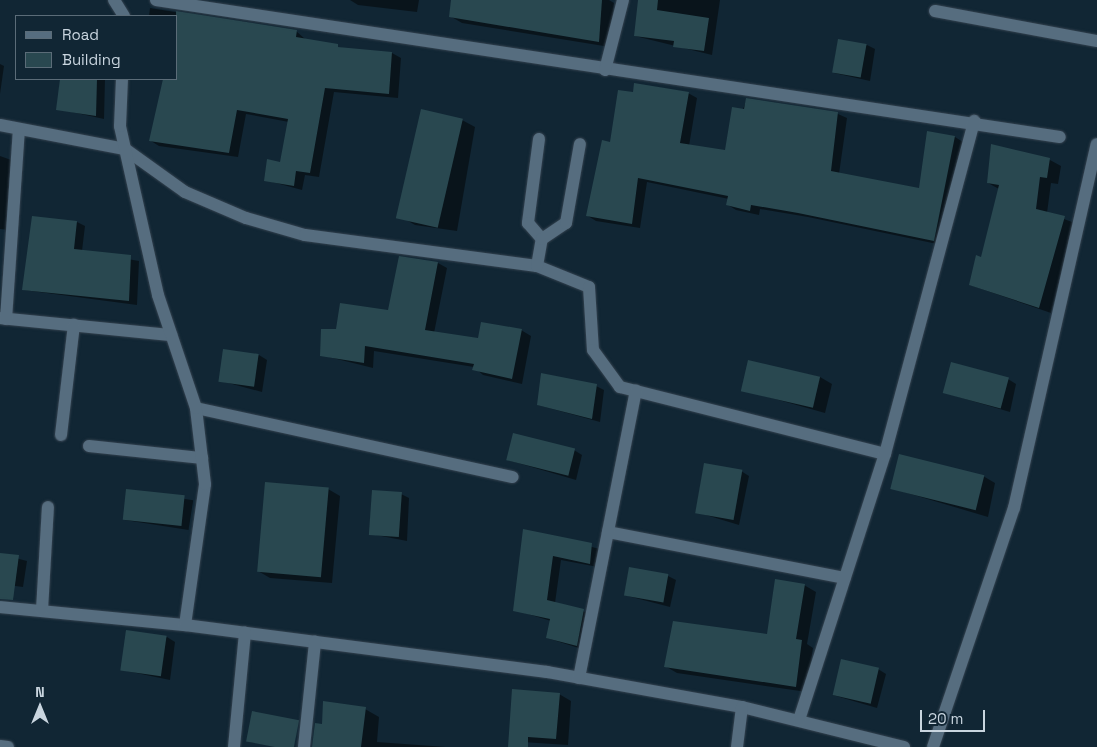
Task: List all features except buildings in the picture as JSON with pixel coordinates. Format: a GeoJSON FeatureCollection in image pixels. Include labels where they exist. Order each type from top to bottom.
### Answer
{"type":"FeatureCollection","features":[{"type":"Feature","properties":{"kind":"street"},"geometry":{"type":"LineString","coordinates":[[114,0],[123,15]]}},
{"type":"Feature","properties":{"kind":"street"},"geometry":{"type":"LineString","coordinates":[[156,0],[605,70],[974,121],[1060,138]]}},
{"type":"Feature","properties":{"kind":"street"},"geometry":{"type":"LineString","coordinates":[[605,70],[623,0]]}},
{"type":"Feature","properties":{"kind":"street"},"geometry":{"type":"LineString","coordinates":[[935,11],[1097,41]]}},
{"type":"Feature","properties":{"kind":"street"},"geometry":{"type":"LineString","coordinates":[[122,80],[120,126],[172,335],[196,408],[202,458],[205,484],[185,625]]}},
{"type":"Feature","properties":{"kind":"street"},"geometry":{"type":"LineString","coordinates":[[799,720],[885,454],[974,121]]}},
{"type":"Feature","properties":{"kind":"street"},"geometry":{"type":"LineString","coordinates":[[0,125],[125,149],[185,192],[263,223],[305,235],[537,266],[589,287],[594,320],[593,350],[620,387],[885,454]]}},
{"type":"Feature","properties":{"kind":"street"},"geometry":{"type":"LineString","coordinates":[[19,129],[3,318],[172,335]]}},
{"type":"Feature","properties":{"kind":"street"},"geometry":{"type":"LineString","coordinates":[[539,139],[528,223],[542,239]]}},
{"type":"Feature","properties":{"kind":"street"},"geometry":{"type":"LineString","coordinates":[[537,266],[542,239],[566,223],[580,144]]}},
{"type":"Feature","properties":{"kind":"street"},"geometry":{"type":"LineString","coordinates":[[933,747],[1014,508],[1097,144]]}},
{"type":"Feature","properties":{"kind":"street"},"geometry":{"type":"LineString","coordinates":[[61,435],[74,325]]}},
{"type":"Feature","properties":{"kind":"street"},"geometry":{"type":"LineString","coordinates":[[579,678],[636,391]]}},
{"type":"Feature","properties":{"kind":"street"},"geometry":{"type":"LineString","coordinates":[[196,408],[513,477]]}},
{"type":"Feature","properties":{"kind":"street"},"geometry":{"type":"LineString","coordinates":[[89,446],[202,458]]}},
{"type":"Feature","properties":{"kind":"street"},"geometry":{"type":"LineString","coordinates":[[42,610],[48,507]]}},
{"type":"Feature","properties":{"kind":"street"},"geometry":{"type":"LineString","coordinates":[[608,532],[845,578]]}},
{"type":"Feature","properties":{"kind":"street"},"geometry":{"type":"LineString","coordinates":[[0,607],[185,625],[579,678],[742,707],[904,747]]}},
{"type":"Feature","properties":{"kind":"street"},"geometry":{"type":"LineString","coordinates":[[234,747],[245,633]]}},
{"type":"Feature","properties":{"kind":"street"},"geometry":{"type":"LineString","coordinates":[[304,747],[314,642]]}},
{"type":"Feature","properties":{"kind":"street"},"geometry":{"type":"LineString","coordinates":[[737,747],[742,707]]}},
{"type":"Feature","properties":{"kind":"street"},"geometry":{"type":"LineString","coordinates":[[0,746],[8,747]]}}]}
